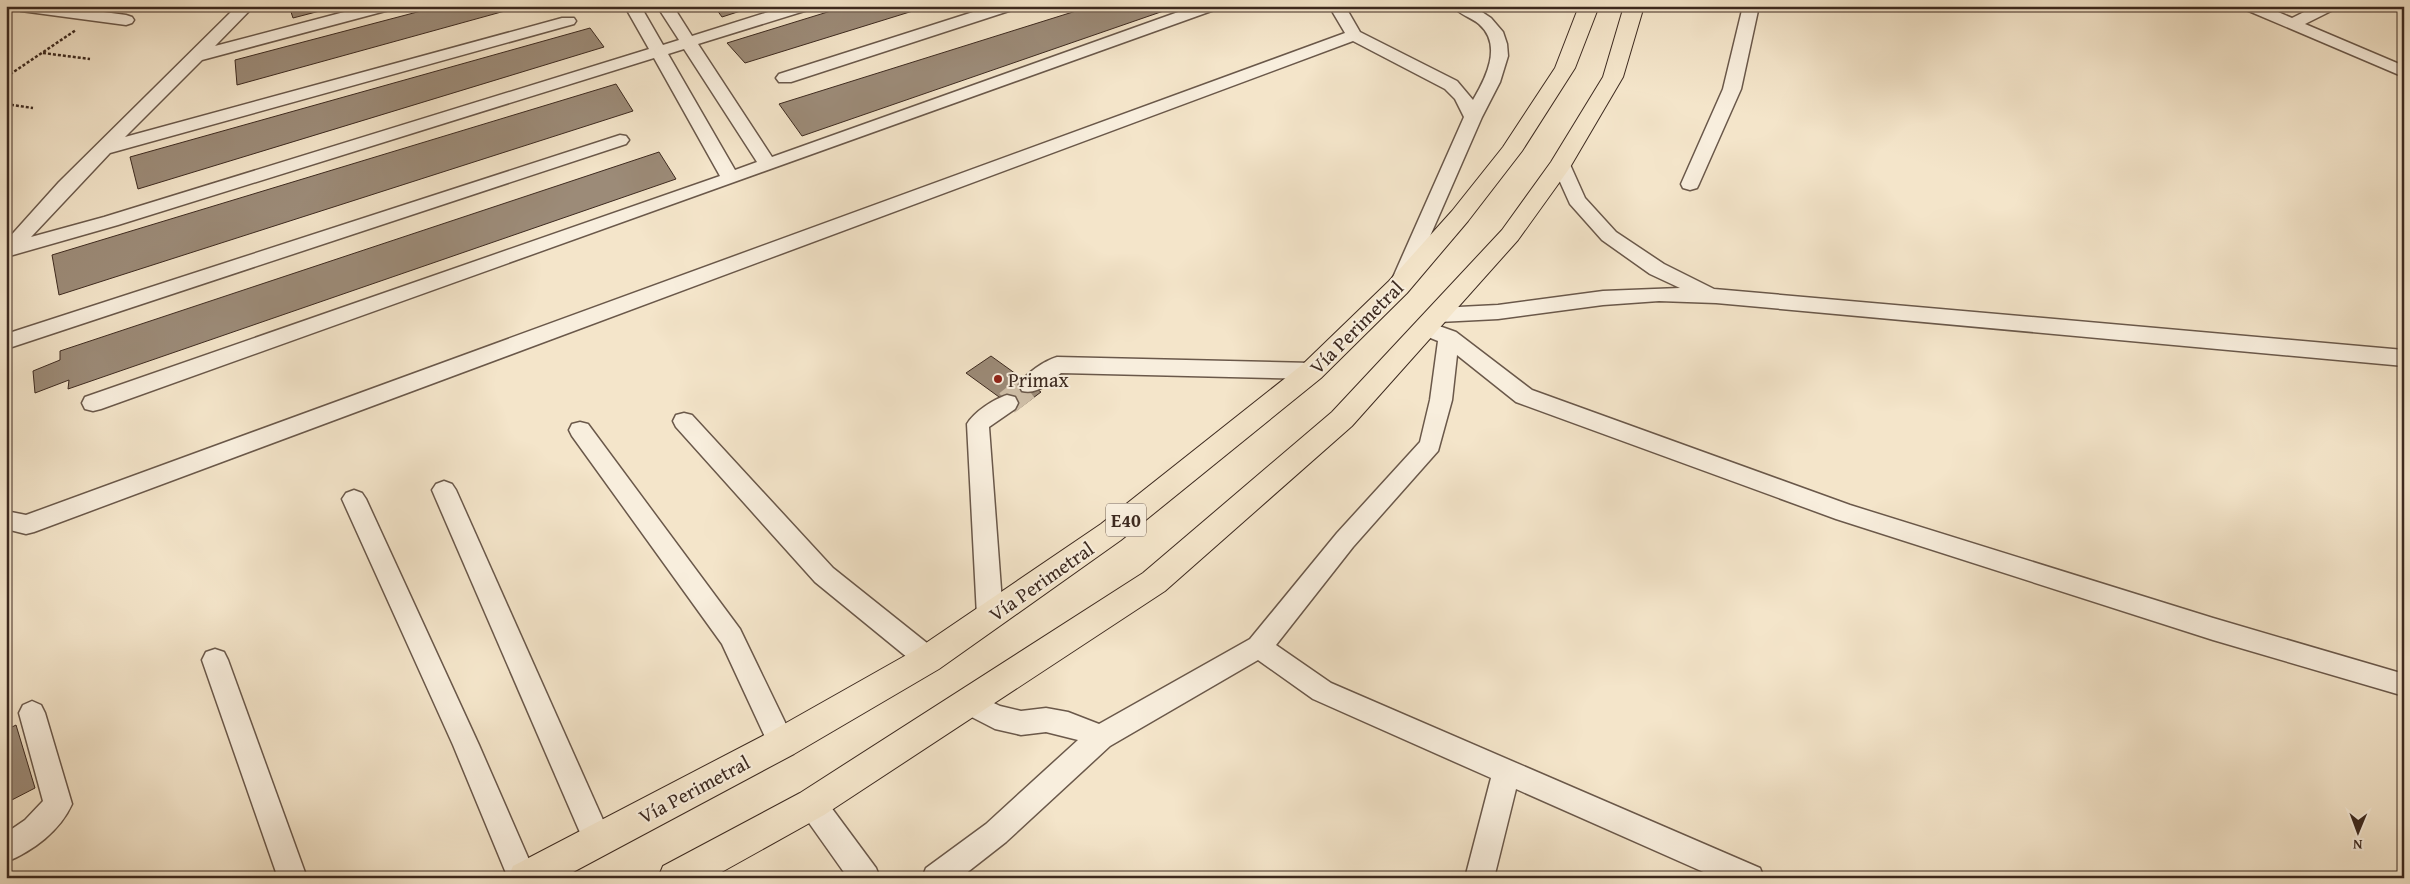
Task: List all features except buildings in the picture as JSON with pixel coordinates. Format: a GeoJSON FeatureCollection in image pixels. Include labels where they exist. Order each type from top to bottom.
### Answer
{"type":"FeatureCollection","features":[{"type":"Feature","properties":{"kind":"highway","name":"Vía Perimetral"},"geometry":{"type":"LineString","coordinates":[[525,878],[782,742],[928,659],[1111,532],[1312,372],[1398,287],[1460,216],[1511,151],[1565,68],[1590,6]]}},
{"type":"Feature","properties":{"kind":"highway"},"geometry":{"type":"LineString","coordinates":[[676,878],[812,804],[1154,582],[1342,419],[1438,327],[1510,235],[1561,164],[1613,77],[1634,6]]}},
{"type":"Feature","properties":{"kind":"street"},"geometry":{"type":"LineString","coordinates":[[21,6],[126,20]]}},
{"type":"Feature","properties":{"kind":"street"},"geometry":{"type":"LineString","coordinates":[[7,253],[104,149],[246,6]]}},
{"type":"Feature","properties":{"kind":"street"},"geometry":{"type":"LineString","coordinates":[[196,56],[387,6]]}},
{"type":"Feature","properties":{"kind":"street"},"geometry":{"type":"LineString","coordinates":[[635,6],[636,12],[730,177]]}},
{"type":"Feature","properties":{"kind":"street"},"geometry":{"type":"LineString","coordinates":[[665,6],[768,166]]}},
{"type":"Feature","properties":{"kind":"street"},"geometry":{"type":"LineString","coordinates":[[7,253],[805,6]]}},
{"type":"Feature","properties":{"kind":"street"},"geometry":{"type":"LineString","coordinates":[[785,78],[1009,6]]}},
{"type":"Feature","properties":{"kind":"street"},"geometry":{"type":"LineString","coordinates":[[93,403],[730,177],[768,166],[1211,6]]}},
{"type":"Feature","properties":{"kind":"street"},"geometry":{"type":"LineString","coordinates":[[1336,6],[1354,34],[1442,79],[1463,97],[1473,117]]}},
{"type":"Feature","properties":{"kind":"street"},"geometry":{"type":"LineString","coordinates":[[1398,287],[1473,117],[1490,86],[1500,60],[1498,40],[1486,22],[1461,6]]}},
{"type":"Feature","properties":{"kind":"street"},"geometry":{"type":"LineString","coordinates":[[1690,184],[1732,89],[1751,6]]}},
{"type":"Feature","properties":{"kind":"street"},"geometry":{"type":"LineString","coordinates":[[2250,6],[2294,23],[2404,72]]}},
{"type":"Feature","properties":{"kind":"street"},"geometry":{"type":"LineString","coordinates":[[2294,23],[2329,6]]}},
{"type":"Feature","properties":{"kind":"street"},"geometry":{"type":"LineString","coordinates":[[104,149],[568,21]]}},
{"type":"Feature","properties":{"kind":"street"},"geometry":{"type":"LineString","coordinates":[[6,520],[26,525],[1354,34]]}},
{"type":"Feature","properties":{"kind":"street"},"geometry":{"type":"LineString","coordinates":[[6,342],[620,140]]}},
{"type":"Feature","properties":{"kind":"street"},"geometry":{"type":"LineString","coordinates":[[1561,164],[1577,200],[1609,236],[1657,269],[1716,296]]}},
{"type":"Feature","properties":{"kind":"street"},"geometry":{"type":"LineString","coordinates":[[1438,327],[1507,311],[1603,298],[1659,294],[1716,296],[2404,358]]}},
{"type":"Feature","properties":{"kind":"street"},"geometry":{"type":"LineString","coordinates":[[936,878],[996,833],[1101,737],[1259,647],[1346,540],[1430,445],[1441,400],[1438,327]]}},
{"type":"Feature","properties":{"kind":"street"},"geometry":{"type":"LineString","coordinates":[[1438,327],[1524,396],[1844,512],[2212,629],[2404,685]]}},
{"type":"Feature","properties":{"kind":"street"},"geometry":{"type":"LineString","coordinates":[[1030,385],[1057,365],[1312,372]]}},
{"type":"Feature","properties":{"kind":"street"},"geometry":{"type":"LineString","coordinates":[[990,616],[978,424],[1007,403]]}},
{"type":"Feature","properties":{"kind":"street"},"geometry":{"type":"LineString","coordinates":[[684,421],[824,575],[928,659]]}},
{"type":"Feature","properties":{"kind":"street"},"geometry":{"type":"LineString","coordinates":[[580,430],[731,637],[782,742]]}},
{"type":"Feature","properties":{"kind":"street"},"geometry":{"type":"LineString","coordinates":[[444,490],[598,841]]}},
{"type":"Feature","properties":{"kind":"street"},"geometry":{"type":"LineString","coordinates":[[354,499],[525,878]]}},
{"type":"Feature","properties":{"kind":"street"},"geometry":{"type":"LineString","coordinates":[[1259,647],[1322,691],[1750,878]]}},
{"type":"Feature","properties":{"kind":"street"},"geometry":{"type":"LineString","coordinates":[[215,660],[293,878]]}},
{"type":"Feature","properties":{"kind":"street"},"geometry":{"type":"LineString","coordinates":[[970,703],[995,717],[1021,723],[1046,720],[1068,724],[1101,737]]}},
{"type":"Feature","properties":{"kind":"street"},"geometry":{"type":"LineString","coordinates":[[6,848],[24,839],[46,820],[58,804],[32,714]]}},
{"type":"Feature","properties":{"kind":"street"},"geometry":{"type":"LineString","coordinates":[[1479,878],[1506,773]]}},
{"type":"Feature","properties":{"kind":"street"},"geometry":{"type":"LineString","coordinates":[[812,804],[866,878]]}},
{"type":"Feature","properties":{"kind":"path"},"geometry":{"type":"LineString","coordinates":[[6,77],[96,16]]}},
{"type":"Feature","properties":{"kind":"path"},"geometry":{"type":"LineString","coordinates":[[43,52],[90,59]]}},
{"type":"Feature","properties":{"kind":"path"},"geometry":{"type":"LineString","coordinates":[[6,104],[33,108]]}},
{"type":"Feature","properties":{"kind":"tunnel"},"geometry":{"type":"LineString","coordinates":[[1007,403],[1030,385]]}},
{"type":"Feature","properties":{"kind":"place","name":"Primax"},"geometry":{"type":"Point","coordinates":[998,379]}}]}
